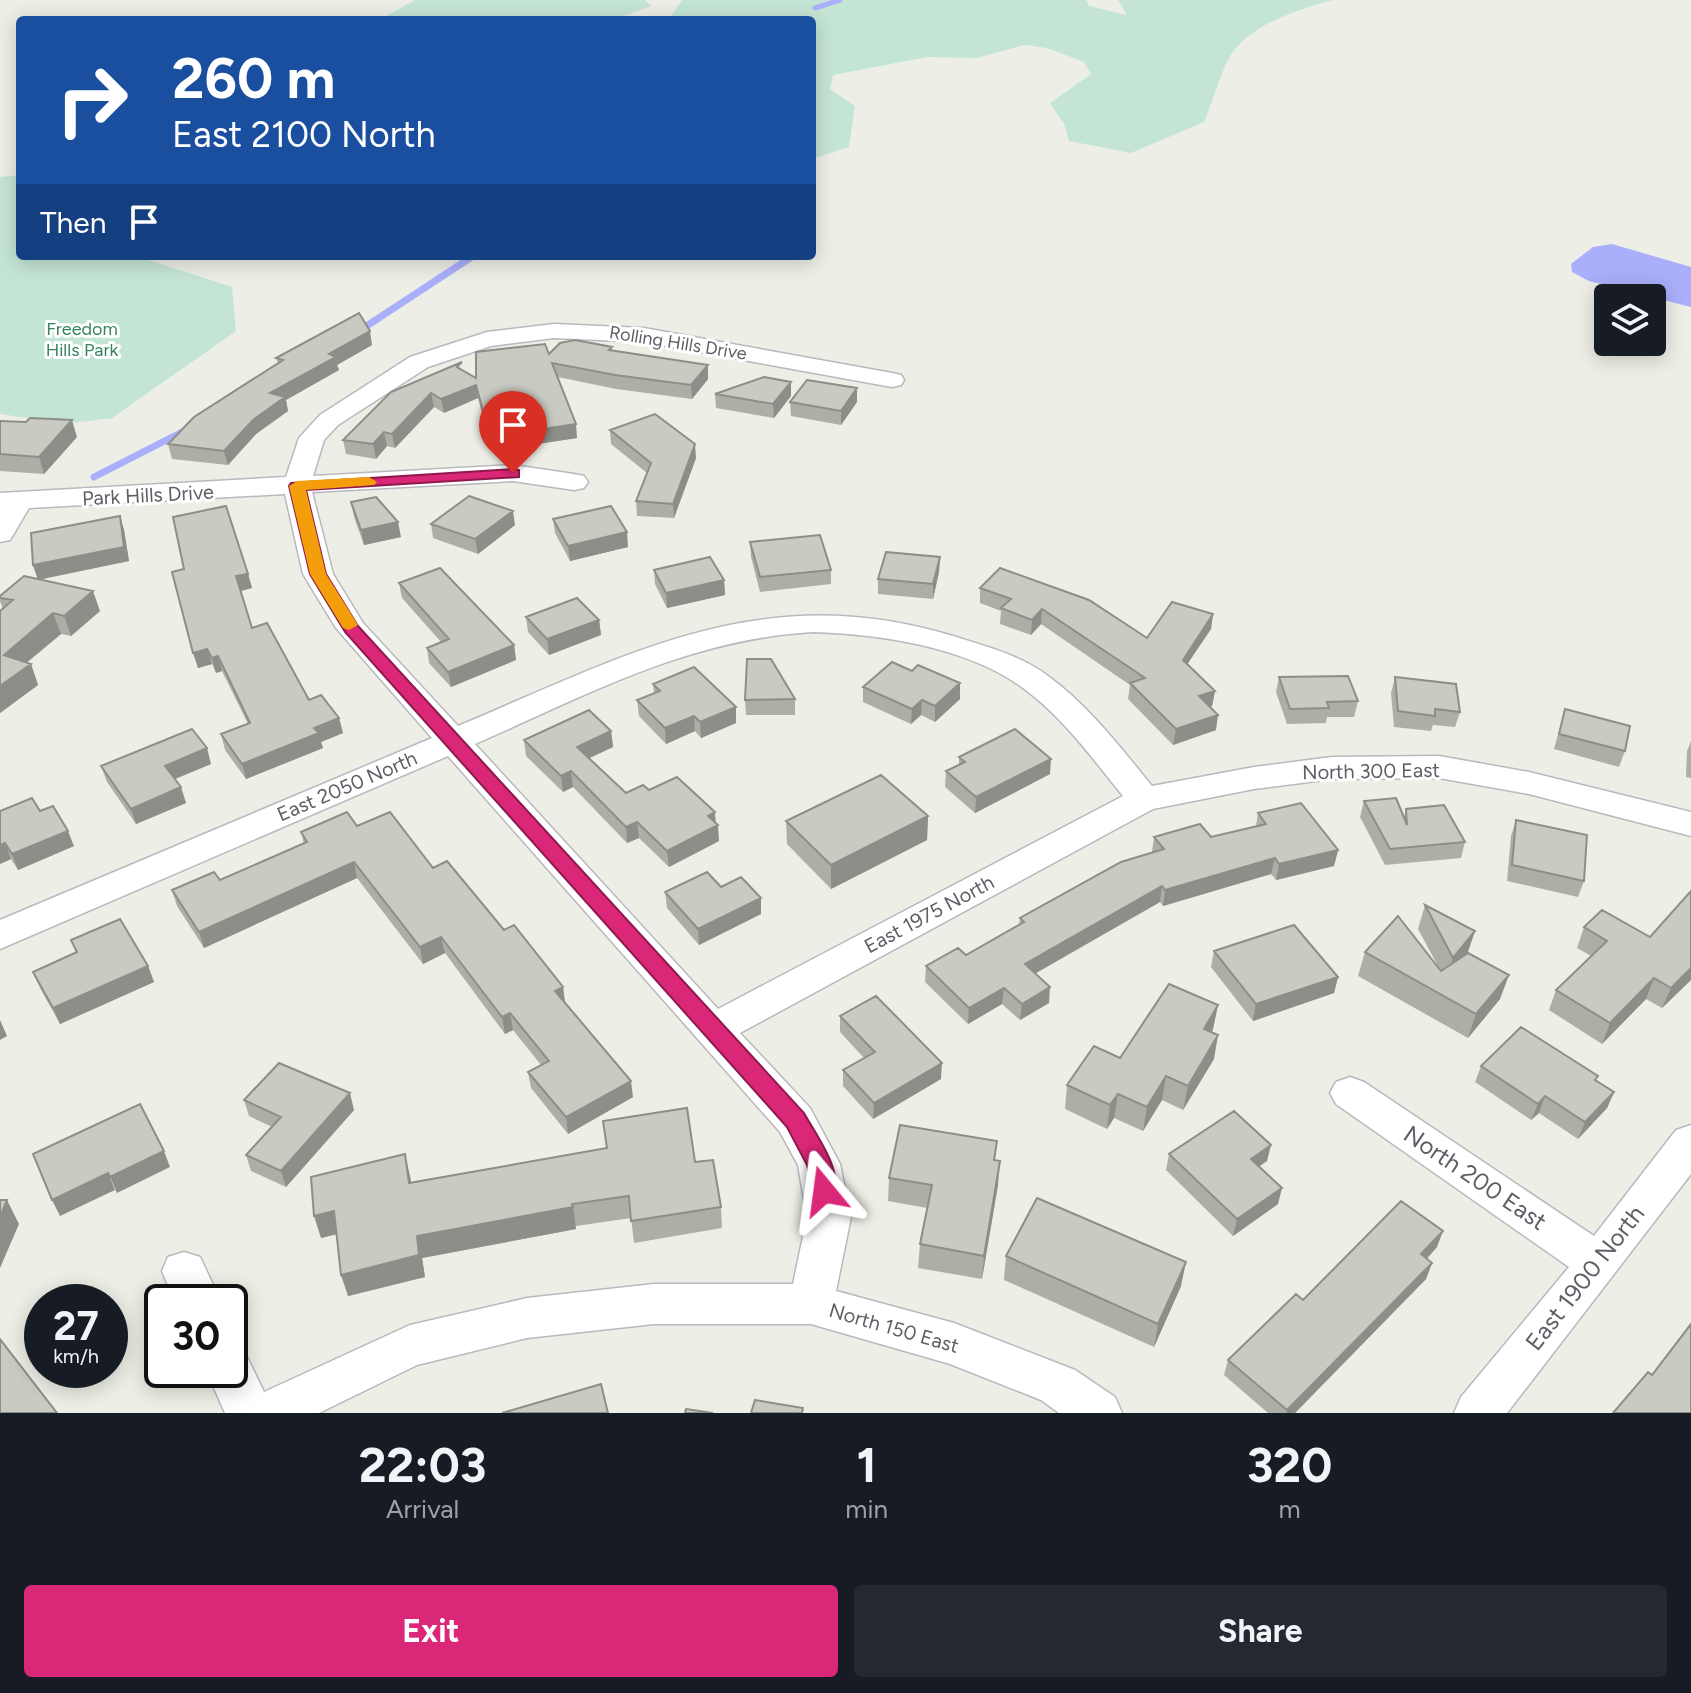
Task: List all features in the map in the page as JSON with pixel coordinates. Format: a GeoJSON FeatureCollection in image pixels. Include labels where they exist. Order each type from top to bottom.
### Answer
{"type":"FeatureCollection","features":[{"type":"Feature","properties":{"kind":"street","name":"Rolling Hills Drive"},"geometry":{"type":"LineString","coordinates":[[297,486],[312,438],[329,420],[419,362],[487,339],[554,331],[644,335],[892,380]]}},
{"type":"Feature","properties":{"kind":"street","name":"Park Hills Drive"},"geometry":{"type":"LineString","coordinates":[[10,501],[513,473],[574,482]]}},
{"type":"Feature","properties":{"kind":"street","name":"North 150 East"},"geometry":{"type":"LineString","coordinates":[[297,486],[318,574],[351,628],[795,1120],[819,1164],[829,1217],[811,1304],[954,1344],[1058,1385],[1098,1413]]}},
{"type":"Feature","properties":{"kind":"street"},"geometry":{"type":"LineString","coordinates":[[0,534],[10,501]]}},
{"type":"Feature","properties":{"kind":"street","name":"East 2050 North"},"geometry":{"type":"LineString","coordinates":[[0,935],[661,652],[713,634],[772,625],[837,621],[890,628],[992,659],[1034,681],[1073,712],[1144,799]]}},
{"type":"Feature","properties":{"kind":"street","name":"North 300 East"},"geometry":{"type":"LineString","coordinates":[[1144,799],[1254,778],[1332,768],[1439,767],[1529,783],[1691,824]]}},
{"type":"Feature","properties":{"kind":"street","name":"East 1975 North"},"geometry":{"type":"LineString","coordinates":[[713,1029],[1144,799]]}},
{"type":"Feature","properties":{"kind":"street","name":"North 200 East"},"geometry":{"type":"LineString","coordinates":[[1350,1093],[1599,1263]]}},
{"type":"Feature","properties":{"kind":"street","name":"East 1900 North"},"geometry":{"type":"LineString","coordinates":[[1478,1413],[1599,1263],[1691,1142]]}},
{"type":"Feature","properties":{"kind":"street"},"geometry":{"type":"LineString","coordinates":[[270,1413],[410,1346],[527,1318],[654,1304],[811,1304]]}},
{"type":"Feature","properties":{"kind":"street"},"geometry":{"type":"LineString","coordinates":[[237,1388],[249,1413]]}},
{"type":"Feature","properties":{"kind":"green space"},"geometry":{"type":"Polygon","coordinates":[[[415,0],[645,0],[651,6],[624,16],[386,16],[415,0]]]}},
{"type":"Feature","properties":{"kind":"green space"},"geometry":{"type":"Polygon","coordinates":[[[682,0],[1086,0],[1089,6],[1127,15],[1118,0],[1333,0],[1293,13],[1252,33],[1229,59],[1204,122],[1131,153],[1069,141],[1064,124],[1050,103],[1091,74],[1084,62],[1047,48],[1024,45],[977,58],[927,57],[833,75],[830,89],[855,106],[849,147],[816,158],[816,16],[671,16],[682,0]]]}},
{"type":"Feature","properties":{"kind":"green space","name":"Freedom Hills Park"},"geometry":{"type":"Polygon","coordinates":[[[16,175],[16,260],[148,260],[232,287],[236,331],[112,418],[65,424],[0,414],[0,177],[16,175]]]}},
{"type":"Feature","properties":{"kind":"water"},"geometry":{"type":"Polygon","coordinates":[[[1612,244],[1691,267],[1691,307],[1666,301],[1666,284],[1601,284],[1572,272],[1571,264],[1593,247],[1612,244]]]}},
{"type":"Feature","properties":{"kind":"building"},"geometry":{"type":"Polygon","coordinates":[[[359,313],[370,331],[329,354],[336,357],[270,393],[285,397],[253,420],[224,451],[168,444],[194,417],[283,360],[276,358],[359,313]]]}},
{"type":"Feature","properties":{"kind":"building"},"geometry":{"type":"Polygon","coordinates":[[[575,340],[612,347],[609,350],[708,365],[691,385],[552,363],[576,424],[490,437],[476,385],[441,399],[431,393],[392,434],[384,432],[373,444],[343,440],[391,392],[462,362],[457,367],[476,378],[476,352],[545,344],[549,354],[560,343],[575,340]]]}},
{"type":"Feature","properties":{"kind":"building"},"geometry":{"type":"Polygon","coordinates":[[[764,377],[791,382],[773,404],[715,394],[764,377]]]}},
{"type":"Feature","properties":{"kind":"building"},"geometry":{"type":"Polygon","coordinates":[[[807,380],[857,388],[841,411],[790,402],[807,380]]]}},
{"type":"Feature","properties":{"kind":"building"},"geometry":{"type":"Polygon","coordinates":[[[655,414],[695,444],[673,504],[636,501],[651,463],[610,430],[655,414]]]}},
{"type":"Feature","properties":{"kind":"building"},"geometry":{"type":"Polygon","coordinates":[[[30,418],[72,420],[39,457],[0,454],[0,421],[26,422],[30,418]]]}},
{"type":"Feature","properties":{"kind":"building"},"geometry":{"type":"Polygon","coordinates":[[[469,496],[513,511],[475,539],[431,524],[469,496]]]}},
{"type":"Feature","properties":{"kind":"building"},"geometry":{"type":"Polygon","coordinates":[[[376,497],[398,522],[361,530],[351,502],[376,497]]]}},
{"type":"Feature","properties":{"kind":"building"},"geometry":{"type":"Polygon","coordinates":[[[226,506],[248,574],[236,576],[252,628],[267,623],[309,700],[321,695],[339,718],[314,728],[319,733],[242,764],[221,734],[250,723],[218,656],[212,658],[207,649],[193,653],[172,572],[184,569],[173,517],[226,506]]]}},
{"type":"Feature","properties":{"kind":"building"},"geometry":{"type":"Polygon","coordinates":[[[611,506],[627,532],[568,546],[553,519],[611,506]]]}},
{"type":"Feature","properties":{"kind":"building"},"geometry":{"type":"Polygon","coordinates":[[[120,516],[124,547],[33,565],[31,533],[120,516]]]}},
{"type":"Feature","properties":{"kind":"building"},"geometry":{"type":"Polygon","coordinates":[[[820,535],[831,570],[760,577],[750,542],[820,535]]]}},
{"type":"Feature","properties":{"kind":"building"},"geometry":{"type":"Polygon","coordinates":[[[886,552],[940,557],[933,584],[878,579],[886,552]]]}},
{"type":"Feature","properties":{"kind":"building"},"geometry":{"type":"Polygon","coordinates":[[[710,557],[724,580],[666,593],[654,570],[710,557]]]}},
{"type":"Feature","properties":{"kind":"building"},"geometry":{"type":"Polygon","coordinates":[[[440,568],[514,645],[448,672],[427,648],[449,639],[399,583],[440,568]]]}},
{"type":"Feature","properties":{"kind":"building"},"geometry":{"type":"Polygon","coordinates":[[[1000,568],[1089,600],[1147,638],[1172,602],[1213,614],[1183,660],[1215,691],[1199,696],[1218,715],[1176,729],[1130,683],[1145,678],[1042,609],[1032,620],[1001,608],[1011,599],[980,588],[1000,568]]]}},
{"type":"Feature","properties":{"kind":"building"},"geometry":{"type":"Polygon","coordinates":[[[24,576],[93,591],[64,616],[53,613],[4,655],[31,664],[0,686],[0,611],[13,600],[0,596],[24,576]]]}},
{"type":"Feature","properties":{"kind":"building"},"geometry":{"type":"Polygon","coordinates":[[[577,598],[599,620],[547,639],[526,617],[577,598]]]}},
{"type":"Feature","properties":{"kind":"building"},"geometry":{"type":"Polygon","coordinates":[[[747,659],[771,659],[795,699],[745,700],[747,659]]]}},
{"type":"Feature","properties":{"kind":"building"},"geometry":{"type":"Polygon","coordinates":[[[892,662],[912,671],[918,665],[960,683],[935,706],[922,700],[912,709],[863,687],[892,662]]]}},
{"type":"Feature","properties":{"kind":"building"},"geometry":{"type":"Polygon","coordinates":[[[694,667],[736,707],[700,722],[694,716],[665,728],[637,700],[660,691],[653,684],[694,667]]]}},
{"type":"Feature","properties":{"kind":"building"},"geometry":{"type":"Polygon","coordinates":[[[1348,676],[1358,701],[1327,702],[1329,708],[1290,709],[1279,677],[1348,676]]]}},
{"type":"Feature","properties":{"kind":"building"},"geometry":{"type":"Polygon","coordinates":[[[1395,677],[1456,684],[1460,712],[1435,709],[1435,716],[1398,711],[1395,677]]]}},
{"type":"Feature","properties":{"kind":"building"},"geometry":{"type":"Polygon","coordinates":[[[1565,709],[1630,726],[1625,751],[1559,734],[1565,709]]]}},
{"type":"Feature","properties":{"kind":"building"},"geometry":{"type":"Polygon","coordinates":[[[589,710],[611,731],[577,747],[626,793],[643,785],[649,790],[677,777],[715,812],[708,816],[718,825],[667,851],[637,822],[626,827],[571,771],[561,776],[524,740],[589,710]]]}},
{"type":"Feature","properties":{"kind":"building"},"geometry":{"type":"Polygon","coordinates":[[[192,729],[207,748],[165,766],[181,787],[131,809],[101,766],[192,729]]]}},
{"type":"Feature","properties":{"kind":"building"},"geometry":{"type":"Polygon","coordinates":[[[1015,729],[1051,759],[976,797],[946,771],[965,762],[959,757],[1015,729]]]}},
{"type":"Feature","properties":{"kind":"building"},"geometry":{"type":"Polygon","coordinates":[[[881,775],[928,816],[831,865],[786,821],[881,775]]]}},
{"type":"Feature","properties":{"kind":"building"},"geometry":{"type":"Polygon","coordinates":[[[32,798],[40,811],[53,806],[68,831],[12,854],[5,843],[0,845],[0,811],[32,798]]]}},
{"type":"Feature","properties":{"kind":"building"},"geometry":{"type":"Polygon","coordinates":[[[1396,798],[1407,825],[1406,809],[1444,805],[1465,842],[1390,849],[1364,801],[1396,798]]]}},
{"type":"Feature","properties":{"kind":"building"},"geometry":{"type":"Polygon","coordinates":[[[1301,803],[1338,850],[1279,864],[1275,858],[1165,890],[1162,886],[1025,964],[1050,987],[1022,1004],[1004,988],[969,1008],[926,966],[958,948],[966,955],[1024,922],[1020,918],[1121,862],[1164,849],[1154,837],[1200,824],[1211,837],[1266,824],[1258,813],[1301,803]]]}},
{"type":"Feature","properties":{"kind":"building"},"geometry":{"type":"Polygon","coordinates":[[[347,812],[357,826],[390,812],[433,868],[447,861],[504,930],[514,925],[563,987],[555,991],[631,1081],[566,1117],[528,1072],[549,1061],[510,1013],[502,1017],[441,937],[420,947],[354,862],[199,932],[172,890],[214,872],[220,880],[307,842],[301,832],[347,812]]]}},
{"type":"Feature","properties":{"kind":"building"},"geometry":{"type":"Polygon","coordinates":[[[1516,820],[1587,835],[1584,881],[1512,865],[1516,820]]]}},
{"type":"Feature","properties":{"kind":"building"},"geometry":{"type":"Polygon","coordinates":[[[707,872],[721,887],[741,877],[761,898],[698,929],[665,892],[707,872]]]}},
{"type":"Feature","properties":{"kind":"building"},"geometry":{"type":"Polygon","coordinates":[[[1691,891],[1691,968],[1671,988],[1654,978],[1610,1023],[1556,990],[1607,941],[1584,927],[1602,910],[1650,937],[1691,891]]]}},
{"type":"Feature","properties":{"kind":"building"},"geometry":{"type":"Polygon","coordinates":[[[1425,905],[1475,931],[1453,958],[1425,905]]]}},
{"type":"Feature","properties":{"kind":"building"},"geometry":{"type":"Polygon","coordinates":[[[1398,916],[1441,971],[1468,953],[1509,975],[1476,1014],[1365,952],[1398,916]]]}},
{"type":"Feature","properties":{"kind":"building"},"geometry":{"type":"Polygon","coordinates":[[[120,919],[148,966],[53,1008],[33,972],[77,952],[71,940],[120,919]]]}},
{"type":"Feature","properties":{"kind":"building"},"geometry":{"type":"Polygon","coordinates":[[[1294,925],[1338,977],[1256,1004],[1214,951],[1294,925]]]}},
{"type":"Feature","properties":{"kind":"building"},"geometry":{"type":"Polygon","coordinates":[[[1169,984],[1218,1005],[1204,1029],[1218,1035],[1188,1086],[1166,1076],[1147,1107],[1118,1094],[1110,1105],[1067,1085],[1094,1046],[1120,1058],[1169,984]]]}},
{"type":"Feature","properties":{"kind":"building"},"geometry":{"type":"Polygon","coordinates":[[[876,996],[942,1063],[874,1103],[843,1070],[875,1052],[840,1016],[876,996]]]}},
{"type":"Feature","properties":{"kind":"building"},"geometry":{"type":"Polygon","coordinates":[[[1521,1027],[1598,1076],[1595,1080],[1614,1092],[1585,1122],[1545,1096],[1538,1104],[1481,1066],[1521,1027]]]}},
{"type":"Feature","properties":{"kind":"building"},"geometry":{"type":"Polygon","coordinates":[[[279,1063],[350,1093],[281,1171],[246,1155],[281,1117],[244,1100],[279,1063]]]}},
{"type":"Feature","properties":{"kind":"building"},"geometry":{"type":"Polygon","coordinates":[[[140,1104],[164,1151],[52,1200],[33,1154],[140,1104]]]}},
{"type":"Feature","properties":{"kind":"building"},"geometry":{"type":"Polygon","coordinates":[[[687,1108],[695,1162],[713,1160],[721,1207],[631,1221],[629,1196],[572,1204],[573,1207],[417,1236],[419,1255],[341,1275],[334,1211],[314,1216],[311,1177],[405,1154],[409,1183],[607,1148],[603,1121],[687,1108]]]}},
{"type":"Feature","properties":{"kind":"building"},"geometry":{"type":"Polygon","coordinates":[[[1234,1111],[1271,1145],[1251,1159],[1282,1188],[1237,1219],[1169,1154],[1234,1111]]]}},
{"type":"Feature","properties":{"kind":"building"},"geometry":{"type":"Polygon","coordinates":[[[900,1125],[997,1141],[994,1160],[1000,1161],[984,1256],[920,1244],[932,1185],[889,1178],[900,1125]]]}},
{"type":"Feature","properties":{"kind":"building"},"geometry":{"type":"Polygon","coordinates":[[[1037,1198],[1186,1262],[1158,1324],[1006,1256],[1037,1198]]]}},
{"type":"Feature","properties":{"kind":"building"},"geometry":{"type":"Polygon","coordinates":[[[0,1200],[7,1200],[0,1217],[0,1200]]]}},
{"type":"Feature","properties":{"kind":"building"},"geometry":{"type":"Polygon","coordinates":[[[1401,1201],[1443,1231],[1421,1254],[1432,1263],[1287,1410],[1228,1360],[1296,1294],[1303,1300],[1401,1201]]]}},
{"type":"Feature","properties":{"kind":"building"},"geometry":{"type":"Polygon","coordinates":[[[1691,1324],[1691,1413],[1613,1413],[1648,1372],[1652,1375],[1691,1324]]]}},
{"type":"Feature","properties":{"kind":"building"},"geometry":{"type":"Polygon","coordinates":[[[0,1339],[24,1370],[24,1388],[38,1388],[57,1413],[0,1413],[0,1339]]]}},
{"type":"Feature","properties":{"kind":"building"},"geometry":{"type":"Polygon","coordinates":[[[601,1384],[608,1413],[502,1413],[601,1384]]]}},
{"type":"Feature","properties":{"kind":"building"},"geometry":{"type":"Polygon","coordinates":[[[755,1400],[803,1408],[802,1413],[751,1413],[755,1400]]]}},
{"type":"Feature","properties":{"kind":"building"},"geometry":{"type":"Polygon","coordinates":[[[686,1409],[713,1413],[685,1413],[686,1409]]]}},
{"type":"Feature","properties":{"kind":"waterway"},"geometry":{"type":"LineString","coordinates":[[815,8],[840,0]]}},
{"type":"Feature","properties":{"kind":"waterway"},"geometry":{"type":"LineString","coordinates":[[359,331],[467,260]]}},
{"type":"Feature","properties":{"kind":"waterway"},"geometry":{"type":"LineString","coordinates":[[94,477],[186,430]]}},
{"type":"Feature","properties":{"kind":"slow traffic"},"geometry":{"type":"LineString","coordinates":[[349,625],[318,574],[297,486],[369,482]]}},
{"type":"Feature","properties":{"kind":"route"},"geometry":{"type":"LineString","coordinates":[[513,473],[297,486],[318,574],[351,628],[795,1120],[819,1164],[824,1191]]}}]}
